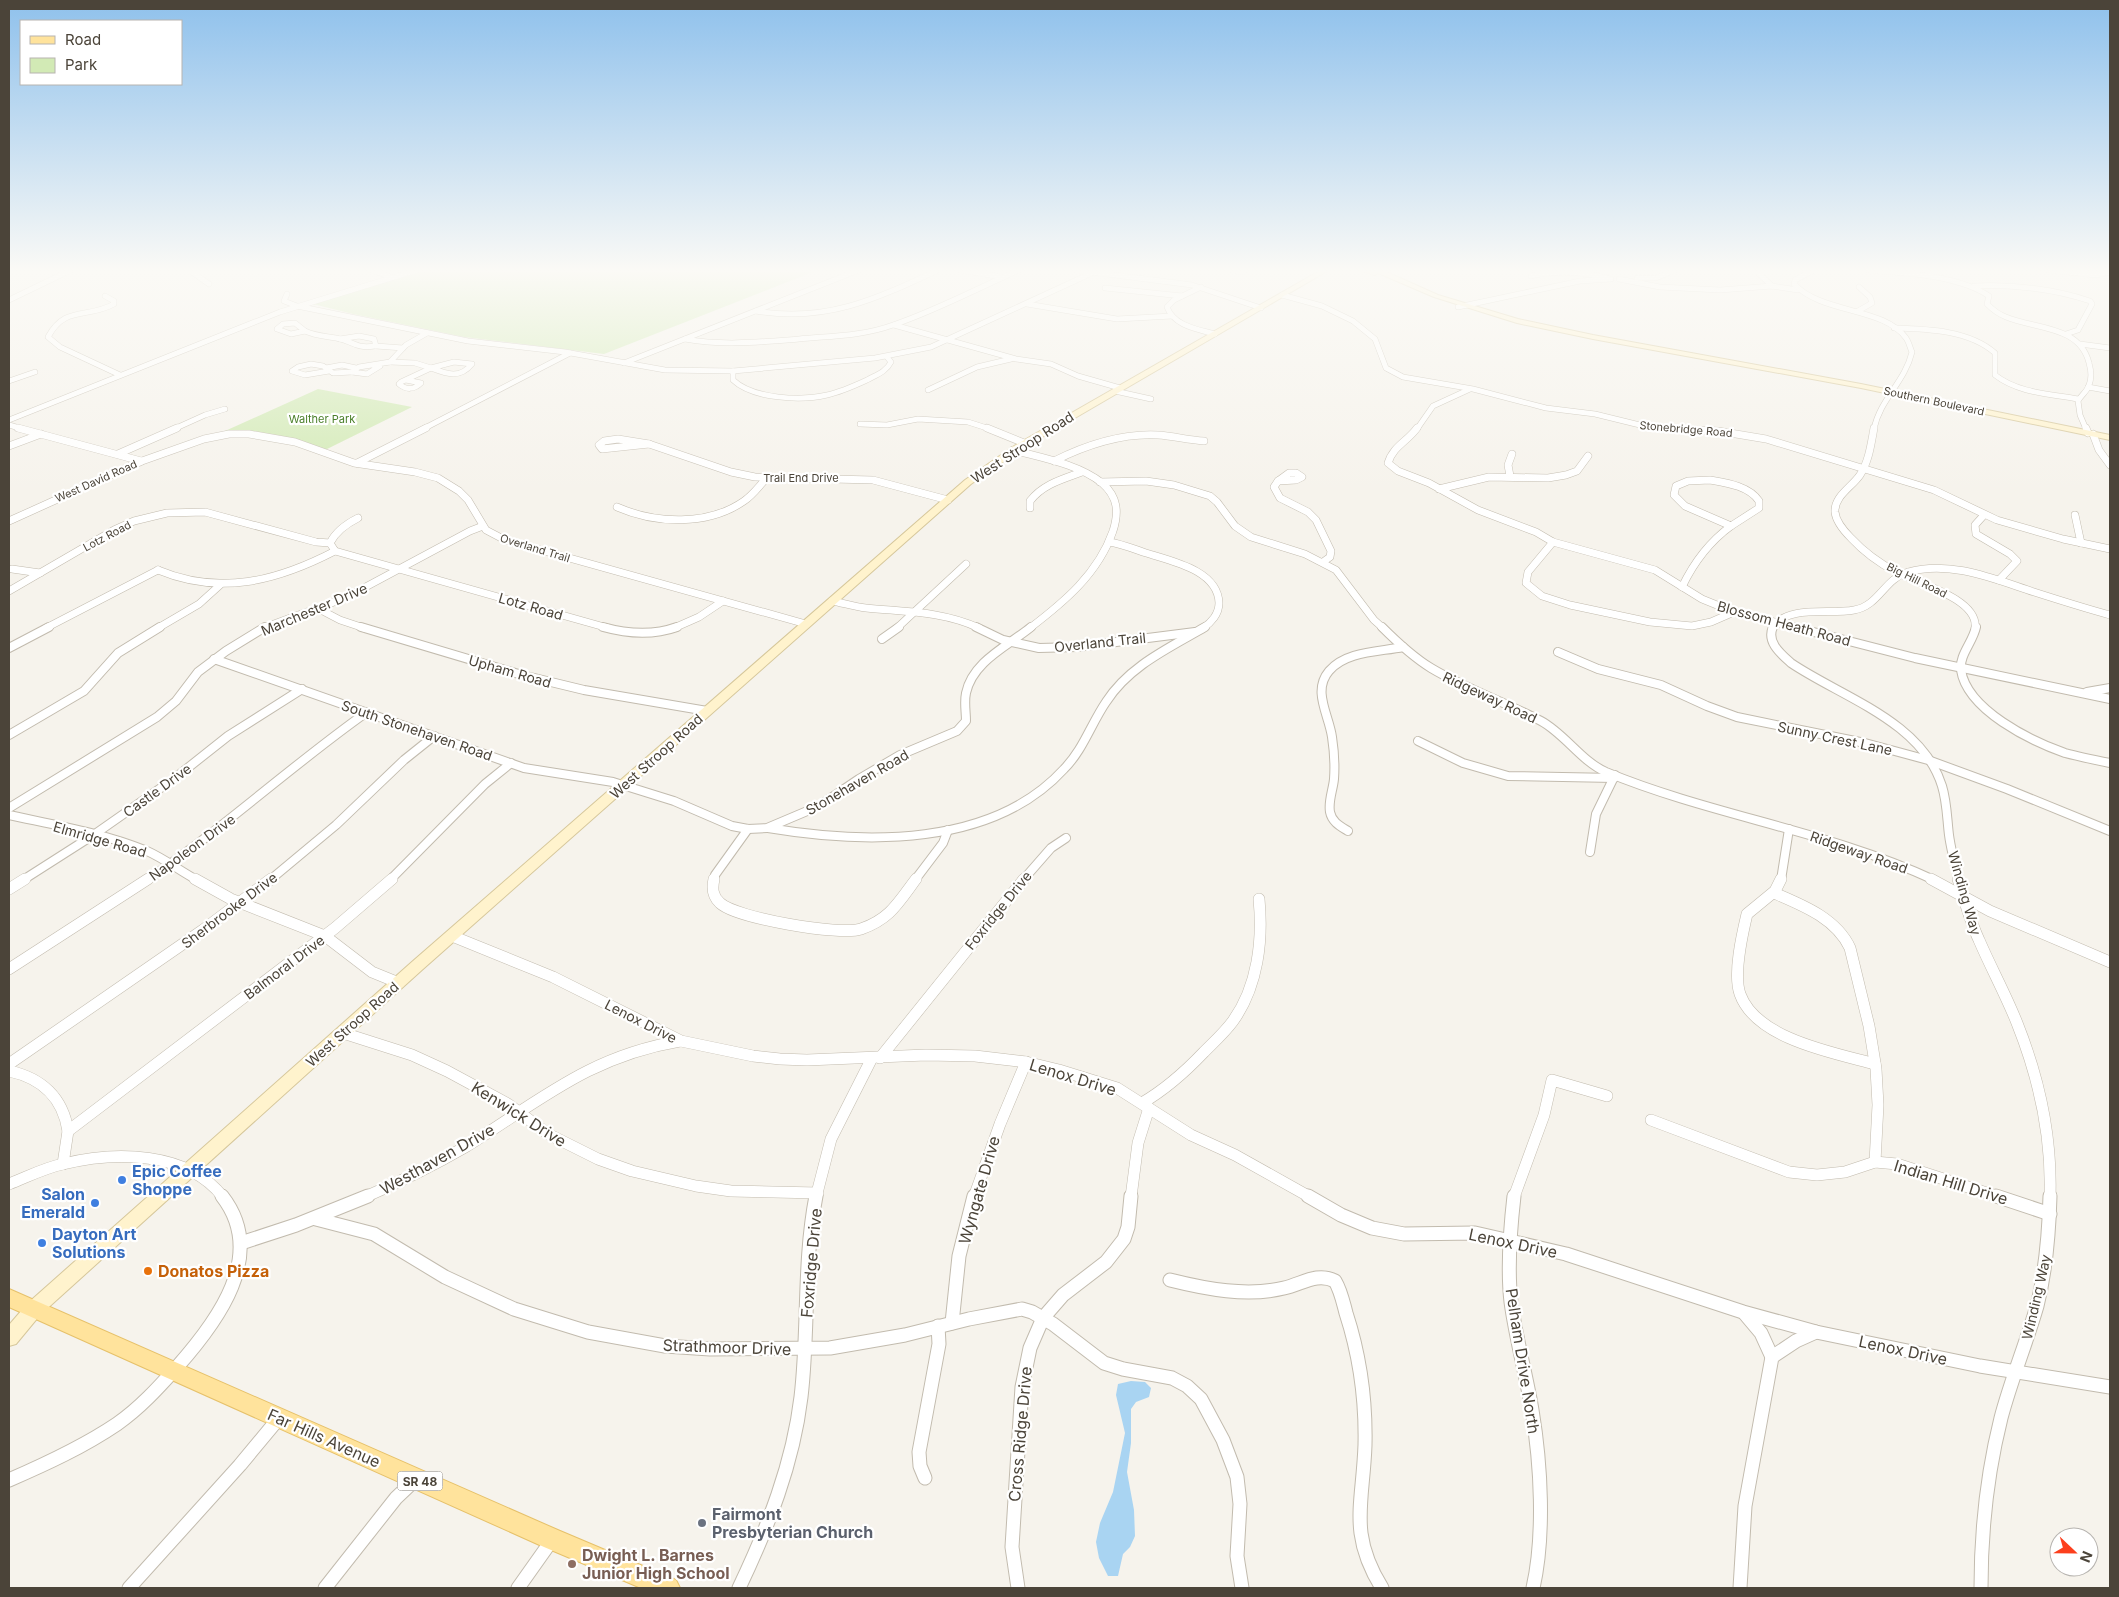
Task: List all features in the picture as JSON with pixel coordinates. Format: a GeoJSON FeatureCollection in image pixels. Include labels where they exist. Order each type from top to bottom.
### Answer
{"type":"FeatureCollection","features":[{"type":"Feature","properties":{"kind":"main road","name":"West Stroop Road"},"geometry":{"type":"LineString","coordinates":[[34,1309],[342,1033],[968,482],[1024,443],[1196,345]]}},
{"type":"Feature","properties":{"kind":"main road","name":"Southern Boulevard"},"geometry":{"type":"LineString","coordinates":[[1620,345],[1733,365],[1757,367],[1891,392],[2110,438]]}},
{"type":"Feature","properties":{"kind":"main road","name":"Far Hills Avenue"},"geometry":{"type":"LineString","coordinates":[[9,1298],[552,1540],[668,1588]]}},
{"type":"Feature","properties":{"kind":"main road"},"geometry":{"type":"LineString","coordinates":[[9,1326],[34,1309]]}},
{"type":"Feature","properties":{"kind":"main road"},"geometry":{"type":"LineString","coordinates":[[9,1338],[34,1309]]}},
{"type":"Feature","properties":{"kind":"street"},"geometry":{"type":"LineString","coordinates":[[57,345],[120,375]]}},
{"type":"Feature","properties":{"kind":"street"},"geometry":{"type":"LineString","coordinates":[[9,420],[198,345]]}},
{"type":"Feature","properties":{"kind":"street"},"geometry":{"type":"LineString","coordinates":[[353,345],[361,348],[375,346],[403,348]]}},
{"type":"Feature","properties":{"kind":"street"},"geometry":{"type":"LineString","coordinates":[[328,369],[300,375],[292,372],[295,368],[304,366],[328,369],[336,374],[354,370],[366,374],[390,362],[398,356],[407,345]]}},
{"type":"Feature","properties":{"kind":"street"},"geometry":{"type":"LineString","coordinates":[[494,345],[570,353],[677,371],[733,371],[887,357],[938,345]]}},
{"type":"Feature","properties":{"kind":"street"},"geometry":{"type":"LineString","coordinates":[[624,363],[671,345]]}},
{"type":"Feature","properties":{"kind":"street"},"geometry":{"type":"LineString","coordinates":[[960,345],[1016,359],[1051,364],[1078,376],[1152,399]]}},
{"type":"Feature","properties":{"kind":"street","name":"Stonebridge Road"},"geometry":{"type":"LineString","coordinates":[[1378,345],[1386,368],[1398,375],[1418,381],[1470,389],[1546,408],[1595,414],[1648,427],[1718,430],[1752,435],[1797,447],[1934,490],[1964,503],[1984,515],[2081,543],[2110,549]]}},
{"type":"Feature","properties":{"kind":"street","name":"Big Hill Road"},"geometry":{"type":"LineString","coordinates":[[1908,345],[1912,352],[1901,381],[1883,400],[1864,469],[1837,500],[1835,505],[1836,516],[1844,530],[1860,547],[1900,574],[1955,600],[1974,615],[1976,624],[1974,633],[1961,668]]}},
{"type":"Feature","properties":{"kind":"street"},"geometry":{"type":"LineString","coordinates":[[1983,345],[1992,349],[1996,354],[1995,375],[2003,382],[2021,388],[2078,399]]}},
{"type":"Feature","properties":{"kind":"street"},"geometry":{"type":"LineString","coordinates":[[2080,345],[2090,363],[2091,376],[2088,387],[2078,399],[2080,414],[2099,450],[2110,465]]}},
{"type":"Feature","properties":{"kind":"street"},"geometry":{"type":"LineString","coordinates":[[2084,345],[2110,348]]}},
{"type":"Feature","properties":{"kind":"street"},"geometry":{"type":"LineString","coordinates":[[357,464],[570,353]]}},
{"type":"Feature","properties":{"kind":"street"},"geometry":{"type":"LineString","coordinates":[[733,371],[733,381],[753,392],[786,398],[814,398],[848,389],[876,376],[890,365],[891,362],[887,357]]}},
{"type":"Feature","properties":{"kind":"street"},"geometry":{"type":"LineString","coordinates":[[928,390],[977,367],[1016,359]]}},
{"type":"Feature","properties":{"kind":"street"},"geometry":{"type":"LineString","coordinates":[[390,362],[418,364],[430,368],[453,374],[464,372],[472,364],[466,362],[446,364],[430,368],[406,380]]}},
{"type":"Feature","properties":{"kind":"street"},"geometry":{"type":"LineString","coordinates":[[9,380],[35,372]]}},
{"type":"Feature","properties":{"kind":"street"},"geometry":{"type":"LineString","coordinates":[[2088,387],[2110,391]]}},
{"type":"Feature","properties":{"kind":"street","name":"Blossom Heath Road"},"geometry":{"type":"LineString","coordinates":[[1470,389],[1433,406],[1415,430],[1398,446],[1388,460],[1390,465],[1398,471],[1440,489],[1478,510],[1536,532],[1553,542],[1577,550],[1645,566],[1664,574],[1702,599],[1734,612],[1775,624],[1961,668],[2110,699]]}},
{"type":"Feature","properties":{"kind":"street"},"geometry":{"type":"LineString","coordinates":[[118,454],[205,415],[225,409]]}},
{"type":"Feature","properties":{"kind":"street"},"geometry":{"type":"LineString","coordinates":[[860,424],[887,424],[918,419],[968,422],[981,425],[1024,443]]}},
{"type":"Feature","properties":{"kind":"street","name":"West David Road"},"geometry":{"type":"LineString","coordinates":[[9,425],[142,461]]}},
{"type":"Feature","properties":{"kind":"street"},"geometry":{"type":"LineString","coordinates":[[9,446],[42,434]]}},
{"type":"Feature","properties":{"kind":"street","name":"Overland Trail"},"geometry":{"type":"LineString","coordinates":[[142,461],[204,439],[240,434],[287,440],[357,464],[415,472],[444,481],[468,500],[483,526],[492,534],[505,540],[806,624]]}},
{"type":"Feature","properties":{"kind":"street"},"geometry":{"type":"LineString","coordinates":[[1054,461],[1080,449],[1117,438],[1152,435],[1204,441]]}},
{"type":"Feature","properties":{"kind":"street"},"geometry":{"type":"LineString","coordinates":[[613,439],[654,445],[609,450],[602,449],[599,445],[613,439]]}},
{"type":"Feature","properties":{"kind":"street","name":"Trail End Drive"},"geometry":{"type":"LineString","coordinates":[[654,445],[731,472],[766,478],[867,479],[948,500]]}},
{"type":"Feature","properties":{"kind":"street","name":"Ridgeway Road"},"geometry":{"type":"LineString","coordinates":[[1013,450],[1054,461],[1082,472],[1100,482],[1159,483],[1182,486],[1214,498],[1235,526],[1251,537],[1305,554],[1323,562],[1340,574],[1364,609],[1403,647],[1438,672],[1543,722],[1593,764],[1614,776],[1687,802],[1789,829],[1899,864],[2036,932],[2110,962]]}},
{"type":"Feature","properties":{"kind":"street"},"geometry":{"type":"LineString","coordinates":[[1510,476],[1508,465],[1512,454]]}},
{"type":"Feature","properties":{"kind":"street"},"geometry":{"type":"LineString","coordinates":[[1440,489],[1480,478],[1510,476],[1548,478],[1566,475],[1577,470],[1588,456]]}},
{"type":"Feature","properties":{"kind":"street","name":"West David Road"},"geometry":{"type":"LineString","coordinates":[[9,521],[142,461]]}},
{"type":"Feature","properties":{"kind":"street"},"geometry":{"type":"LineString","coordinates":[[1030,508],[1030,501],[1035,494],[1050,485],[1082,472]]}},
{"type":"Feature","properties":{"kind":"street"},"geometry":{"type":"LineString","coordinates":[[617,507],[629,513],[661,519],[686,519],[707,516],[724,512],[741,504],[752,495],[766,478]]}},
{"type":"Feature","properties":{"kind":"street"},"geometry":{"type":"LineString","coordinates":[[1682,587],[1696,560],[1715,538],[1759,508],[1760,503],[1753,494],[1734,485],[1710,480],[1688,481],[1676,486],[1674,495],[1683,505],[1719,518],[1731,526]]}},
{"type":"Feature","properties":{"kind":"street"},"geometry":{"type":"LineString","coordinates":[[1278,481],[1274,487],[1278,496],[1309,513],[1316,520],[1330,552],[1330,557],[1323,562]]}},
{"type":"Feature","properties":{"kind":"street","name":"Stonehaven Road"},"geometry":{"type":"LineString","coordinates":[[624,785],[674,801],[732,826],[767,828],[819,806],[900,755],[957,731],[966,721],[966,694],[972,677],[984,662],[1043,618],[1071,594],[1092,570],[1109,542],[1116,524],[1118,509],[1114,498],[1100,482]]}},
{"type":"Feature","properties":{"kind":"street","name":"Lotz Road"},"geometry":{"type":"LineString","coordinates":[[9,591],[120,527],[155,515],[198,511],[316,542],[330,543]]}},
{"type":"Feature","properties":{"kind":"street"},"geometry":{"type":"LineString","coordinates":[[1984,515],[1975,525],[1976,534],[1986,542],[2013,555],[2017,561],[1999,580]]}},
{"type":"Feature","properties":{"kind":"street"},"geometry":{"type":"LineString","coordinates":[[2075,515],[2081,543]]}},
{"type":"Feature","properties":{"kind":"street"},"geometry":{"type":"LineString","coordinates":[[9,648],[158,567],[192,581],[220,585],[244,582],[310,564],[336,551],[330,543],[337,531],[358,518]]}},
{"type":"Feature","properties":{"kind":"street","name":"Marchester Drive"},"geometry":{"type":"LineString","coordinates":[[9,808],[171,707],[198,672],[214,659],[269,625],[319,609],[345,598],[470,531],[483,526]]}},
{"type":"Feature","properties":{"kind":"street"},"geometry":{"type":"LineString","coordinates":[[767,828],[804,834],[861,839],[896,838],[948,830],[998,814],[1026,800],[1046,786],[1073,760],[1102,705],[1123,680],[1144,662],[1210,623],[1218,612],[1219,600],[1208,581],[1186,566],[1109,542]]}},
{"type":"Feature","properties":{"kind":"street"},"geometry":{"type":"LineString","coordinates":[[1553,542],[1528,572],[1526,583],[1542,596],[1570,606],[1681,626],[1711,622],[1734,612]]}},
{"type":"Feature","properties":{"kind":"street","name":"Lotz Road"},"geometry":{"type":"LineString","coordinates":[[336,551],[632,633],[653,633],[681,627],[700,618],[723,601]]}},
{"type":"Feature","properties":{"kind":"street"},"geometry":{"type":"LineString","coordinates":[[882,639],[895,632],[966,564]]}},
{"type":"Feature","properties":{"kind":"street"},"geometry":{"type":"LineString","coordinates":[[1775,624],[1798,614],[1850,611],[1866,608],[1875,602],[1888,582],[1900,574],[1924,569],[1944,568],[1970,572],[1999,580],[2110,616]]}},
{"type":"Feature","properties":{"kind":"street"},"geometry":{"type":"LineString","coordinates":[[12,569],[40,573]]}},
{"type":"Feature","properties":{"kind":"street"},"geometry":{"type":"LineString","coordinates":[[9,735],[84,691],[95,682],[115,656],[124,648],[203,602],[220,585]]}},
{"type":"Feature","properties":{"kind":"street","name":"Overland Trail"},"geometry":{"type":"LineString","coordinates":[[832,602],[864,608],[918,611],[956,618],[1010,642],[1039,648],[1065,648],[1195,632]]}},
{"type":"Feature","properties":{"kind":"street","name":"Upham Road"},"geometry":{"type":"LineString","coordinates":[[319,609],[340,620],[369,630],[522,675],[584,690],[707,711]]}},
{"type":"Feature","properties":{"kind":"street","name":"Winding Way"},"geometry":{"type":"LineString","coordinates":[[1775,624],[1771,629],[1772,641],[1788,660],[1808,674],[1874,710],[1904,732],[1928,760],[1939,778],[1950,843],[1964,897],[1979,942],[2004,993],[2031,1063],[2047,1133],[2050,1177],[2047,1254],[2032,1325],[2007,1394],[1990,1464],[1984,1517],[1981,1588]]}},
{"type":"Feature","properties":{"kind":"street"},"geometry":{"type":"LineString","coordinates":[[1348,830],[1335,822],[1330,812],[1334,777],[1333,745],[1322,703],[1321,688],[1327,673],[1339,663],[1354,657],[1403,647]]}},
{"type":"Feature","properties":{"kind":"street","name":"Sunny Crest Lane"},"geometry":{"type":"LineString","coordinates":[[1558,652],[1607,672],[1661,685],[1707,706],[1737,716],[1865,743],[1928,760],[2109,828]]}},
{"type":"Feature","properties":{"kind":"street","name":"South Stonehaven Road"},"geometry":{"type":"LineString","coordinates":[[214,659],[511,763],[540,771],[597,778],[624,785]]}},
{"type":"Feature","properties":{"kind":"street"},"geometry":{"type":"LineString","coordinates":[[1961,668],[1966,685],[1978,701],[2012,728],[2053,748],[2110,763]]}},
{"type":"Feature","properties":{"kind":"street"},"geometry":{"type":"LineString","coordinates":[[2082,692],[2110,688]]}},
{"type":"Feature","properties":{"kind":"street","name":"Castle Drive"},"geometry":{"type":"LineString","coordinates":[[9,889],[96,834],[175,778],[228,736],[302,689]]}},
{"type":"Feature","properties":{"kind":"street","name":"Napoleon Drive"},"geometry":{"type":"LineString","coordinates":[[9,969],[113,903],[171,863],[228,820],[322,743],[367,712]]}},
{"type":"Feature","properties":{"kind":"street","name":"Sherbrooke Drive"},"geometry":{"type":"LineString","coordinates":[[9,1064],[240,903],[338,823],[404,760],[434,736]]}},
{"type":"Feature","properties":{"kind":"street"},"geometry":{"type":"LineString","coordinates":[[1418,741],[1463,763],[1508,776],[1614,776],[1596,814],[1590,852]]}},
{"type":"Feature","properties":{"kind":"street","name":"Balmoral Drive"},"geometry":{"type":"LineString","coordinates":[[68,1131],[325,936],[394,877],[481,788],[511,763]]}},
{"type":"Feature","properties":{"kind":"street","name":"Elmridge Road"},"geometry":{"type":"LineString","coordinates":[[9,815],[96,834],[146,851],[171,863],[203,884],[240,903],[325,936],[372,972],[399,983]]}},
{"type":"Feature","properties":{"kind":"street"},"geometry":{"type":"LineString","coordinates":[[748,828],[715,875],[712,890],[718,902],[732,910],[753,916],[838,932],[861,929],[882,920],[929,863],[943,843],[948,830]]}},
{"type":"Feature","properties":{"kind":"street"},"geometry":{"type":"LineString","coordinates":[[1789,829],[1782,880],[1774,893],[1751,908],[1746,918],[1738,983],[1739,992],[1746,1005],[1764,1024],[1787,1037],[1875,1064]]}},
{"type":"Feature","properties":{"kind":"street","name":"Foxridge Drive"},"geometry":{"type":"LineString","coordinates":[[739,1588],[769,1522],[784,1478],[794,1440],[800,1404],[805,1349],[806,1286],[818,1193],[831,1140],[841,1117],[876,1058],[1005,900],[1051,848],[1066,838]]}},
{"type":"Feature","properties":{"kind":"street"},"geometry":{"type":"LineString","coordinates":[[1774,893],[1821,917],[1836,929],[1851,950],[1870,1032],[1875,1064],[1878,1104],[1875,1162]]}},
{"type":"Feature","properties":{"kind":"street"},"geometry":{"type":"LineString","coordinates":[[1146,1106],[1184,1073],[1235,1018],[1251,985],[1259,951],[1262,916],[1260,899]]}},
{"type":"Feature","properties":{"kind":"street","name":"Lenox Drive"},"geometry":{"type":"LineString","coordinates":[[452,936],[553,978],[681,1041],[753,1056],[780,1059],[956,1055],[1002,1058],[1060,1070],[1111,1086],[1191,1135],[1235,1155],[1341,1215],[1372,1228],[1404,1234],[1475,1233],[1566,1254],[1743,1312],[1816,1332],[1938,1358],[2110,1387]]}},
{"type":"Feature","properties":{"kind":"street","name":"Kenwick Drive"},"geometry":{"type":"LineString","coordinates":[[342,1033],[412,1055],[482,1088],[519,1111],[543,1130],[572,1147],[598,1159],[651,1176],[696,1186],[731,1191],[818,1193]]}},
{"type":"Feature","properties":{"kind":"street","name":"Westhaven Drive"},"geometry":{"type":"LineString","coordinates":[[241,1243],[316,1219],[375,1194],[428,1168],[556,1087],[602,1063],[645,1048],[681,1041]]}},
{"type":"Feature","properties":{"kind":"street","name":"Wyngate Drive"},"geometry":{"type":"LineString","coordinates":[[925,1478],[920,1466],[919,1452],[939,1344],[955,1284],[968,1223],[994,1135],[1026,1062]]}},
{"type":"Feature","properties":{"kind":"street"},"geometry":{"type":"LineString","coordinates":[[9,1071],[29,1077],[51,1092],[60,1101],[65,1112],[68,1131],[62,1164]]}},
{"type":"Feature","properties":{"kind":"street","name":"Pelham Drive North"},"geometry":{"type":"LineString","coordinates":[[1533,1588],[1539,1562],[1539,1466],[1532,1411],[1511,1301],[1509,1241],[1515,1191],[1544,1115],[1552,1080],[1607,1096]]}},
{"type":"Feature","properties":{"kind":"street","name":"Cross Ridge Drive"},"geometry":{"type":"LineString","coordinates":[[1018,1588],[1012,1547],[1022,1387],[1030,1348],[1043,1318],[1063,1295],[1106,1262],[1124,1239],[1128,1227],[1137,1150],[1146,1106]]}},
{"type":"Feature","properties":{"kind":"street","name":"Indian Hill Drive"},"geometry":{"type":"LineString","coordinates":[[1651,1120],[1789,1172],[1807,1175],[1836,1174],[1875,1162],[1897,1164],[2050,1214]]}},
{"type":"Feature","properties":{"kind":"street"},"geometry":{"type":"LineString","coordinates":[[9,1184],[62,1164],[98,1159],[144,1158],[176,1164],[215,1185],[225,1197],[239,1227],[241,1243],[238,1264],[226,1300],[198,1345],[147,1400],[98,1436],[65,1455],[9,1480]]}},
{"type":"Feature","properties":{"kind":"street","name":"Strathmoor Drive"},"geometry":{"type":"LineString","coordinates":[[316,1219],[374,1234],[445,1277],[478,1294],[551,1322],[588,1332],[665,1346],[710,1349],[805,1349],[865,1343],[945,1325]]}},
{"type":"Feature","properties":{"kind":"street"},"geometry":{"type":"LineString","coordinates":[[1170,1280],[1226,1290],[1254,1292],[1275,1290],[1322,1276],[1330,1278],[1337,1286],[1350,1322],[1360,1366],[1364,1409],[1365,1444],[1358,1528],[1364,1559],[1382,1588]]}},
{"type":"Feature","properties":{"kind":"street"},"geometry":{"type":"LineString","coordinates":[[945,1325],[1022,1308],[1028,1309],[1043,1318],[1096,1359],[1125,1371],[1181,1381],[1193,1389],[1205,1402],[1229,1451],[1236,1472],[1240,1513],[1237,1550],[1242,1588]]}},
{"type":"Feature","properties":{"kind":"street"},"geometry":{"type":"LineString","coordinates":[[1740,1588],[1745,1506],[1772,1357],[1767,1342],[1760,1330],[1743,1312]]}},
{"type":"Feature","properties":{"kind":"street"},"geometry":{"type":"LineString","coordinates":[[1772,1357],[1796,1341],[1816,1332]]}},
{"type":"Feature","properties":{"kind":"street"},"geometry":{"type":"LineString","coordinates":[[129,1588],[240,1465],[279,1418]]}},
{"type":"Feature","properties":{"kind":"street"},"geometry":{"type":"LineString","coordinates":[[325,1588],[396,1498],[416,1479]]}},
{"type":"Feature","properties":{"kind":"street"},"geometry":{"type":"LineString","coordinates":[[518,1588],[552,1540]]}},
{"type":"Feature","properties":{"kind":"green space"},"geometry":{"type":"Polygon","coordinates":[[[526,345],[628,345],[604,354],[526,345]]]}},
{"type":"Feature","properties":{"kind":"green space","name":"Walther Park"},"geometry":{"type":"Polygon","coordinates":[[[318,389],[412,407],[325,450],[225,431],[318,389]]]}},
{"type":"Feature","properties":{"kind":"water"},"geometry":{"type":"Polygon","coordinates":[[[1131,1381],[1145,1382],[1151,1388],[1149,1397],[1136,1402],[1131,1409],[1131,1443],[1127,1472],[1134,1510],[1135,1536],[1130,1547],[1123,1554],[1118,1576],[1108,1576],[1099,1558],[1096,1542],[1100,1523],[1113,1492],[1125,1433],[1116,1395],[1118,1384],[1131,1381]]]}},
{"type":"Feature","properties":{"kind":"place","name":"Epic Coffee Shoppe"},"geometry":{"type":"Point","coordinates":[122,1180]}},
{"type":"Feature","properties":{"kind":"place","name":"Salon Emerald"},"geometry":{"type":"Point","coordinates":[95,1203]}},
{"type":"Feature","properties":{"kind":"place","name":"Dayton Art Solutions"},"geometry":{"type":"Point","coordinates":[42,1243]}},
{"type":"Feature","properties":{"kind":"place","name":"Donatos Pizza"},"geometry":{"type":"Point","coordinates":[148,1271]}},
{"type":"Feature","properties":{"kind":"place","name":"Fairmont Presbyterian Church"},"geometry":{"type":"Point","coordinates":[702,1523]}},
{"type":"Feature","properties":{"kind":"place","name":"Dwight L. Barnes Junior High School"},"geometry":{"type":"Point","coordinates":[572,1564]}}]}
